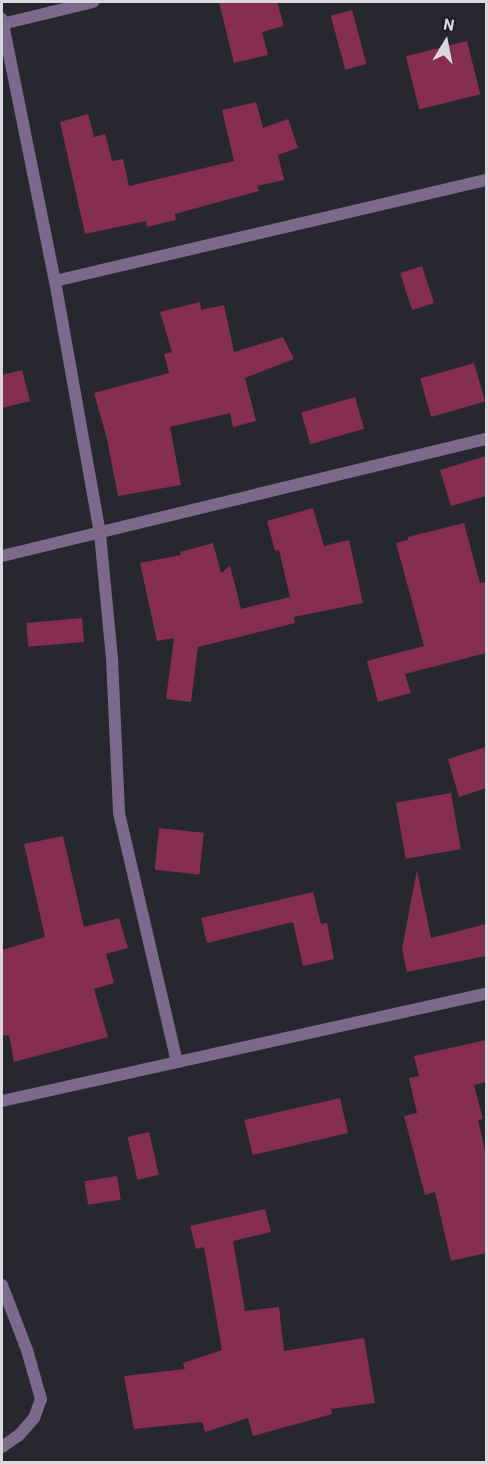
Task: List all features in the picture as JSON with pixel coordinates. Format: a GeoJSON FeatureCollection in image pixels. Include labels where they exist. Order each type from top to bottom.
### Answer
{"type":"FeatureCollection","features":[{"type":"Feature","properties":{"kind":"street"},"geometry":{"type":"LineString","coordinates":[[93,2],[2,22],[55,281],[100,534],[112,658],[119,813],[177,1062]]}},
{"type":"Feature","properties":{"kind":"street"},"geometry":{"type":"LineString","coordinates":[[55,281],[486,180]]}},
{"type":"Feature","properties":{"kind":"street"},"geometry":{"type":"LineString","coordinates":[[2,556],[486,439]]}},
{"type":"Feature","properties":{"kind":"street"},"geometry":{"type":"LineString","coordinates":[[2,1101],[486,994]]}},
{"type":"Feature","properties":{"kind":"street"},"geometry":{"type":"LineString","coordinates":[[2,1285],[27,1350],[41,1399],[34,1418],[20,1435],[2,1447]]}},
{"type":"Feature","properties":{"kind":"building"},"geometry":{"type":"Polygon","coordinates":[[[219,2],[277,2],[284,26],[262,32],[268,55],[234,63],[219,2]]]}},
{"type":"Feature","properties":{"kind":"building"},"geometry":{"type":"Polygon","coordinates":[[[352,10],[366,64],[345,70],[331,16],[352,10]]]}},
{"type":"Feature","properties":{"kind":"building"},"geometry":{"type":"Polygon","coordinates":[[[467,41],[480,94],[419,110],[406,56],[467,41]]]}},
{"type":"Feature","properties":{"kind":"building"},"geometry":{"type":"Polygon","coordinates":[[[256,102],[263,128],[288,119],[298,148],[278,155],[284,180],[257,186],[259,191],[175,214],[176,220],[147,227],[146,221],[85,234],[60,122],[88,114],[94,137],[105,134],[112,161],[123,159],[129,186],[234,161],[222,110],[256,102]]]}},
{"type":"Feature","properties":{"kind":"building"},"geometry":{"type":"Polygon","coordinates":[[[422,266],[434,303],[412,310],[400,273],[422,266]]]}},
{"type":"Feature","properties":{"kind":"building"},"geometry":{"type":"Polygon","coordinates":[[[200,302],[201,310],[224,305],[234,352],[283,337],[294,359],[245,378],[256,421],[233,427],[230,413],[170,427],[181,485],[118,496],[107,439],[94,393],[169,373],[164,354],[172,352],[160,312],[200,302]]]}},
{"type":"Feature","properties":{"kind":"building"},"geometry":{"type":"Polygon","coordinates":[[[474,363],[485,401],[431,417],[420,378],[474,363]]]}},
{"type":"Feature","properties":{"kind":"building"},"geometry":{"type":"Polygon","coordinates":[[[22,370],[30,401],[2,408],[2,375],[22,370]]]}},
{"type":"Feature","properties":{"kind":"building"},"geometry":{"type":"Polygon","coordinates":[[[355,397],[364,429],[310,444],[301,412],[355,397]]]}},
{"type":"Feature","properties":{"kind":"building"},"geometry":{"type":"Polygon","coordinates":[[[486,456],[486,496],[451,506],[440,470],[486,456]]]}},
{"type":"Feature","properties":{"kind":"building"},"geometry":{"type":"Polygon","coordinates":[[[313,508],[324,546],[349,540],[363,603],[294,617],[295,623],[198,647],[191,702],[166,699],[174,638],[157,641],[140,563],[181,555],[180,552],[213,543],[221,573],[230,566],[241,609],[290,597],[279,550],[275,551],[267,521],[313,508]]]}},
{"type":"Feature","properties":{"kind":"building"},"geometry":{"type":"Polygon","coordinates":[[[464,523],[480,583],[486,582],[486,653],[405,674],[411,693],[378,702],[367,661],[424,646],[396,543],[408,540],[408,537],[464,523]]]}},
{"type":"Feature","properties":{"kind":"building"},"geometry":{"type":"Polygon","coordinates":[[[82,618],[84,642],[28,647],[26,623],[82,618]]]}},
{"type":"Feature","properties":{"kind":"building"},"geometry":{"type":"Polygon","coordinates":[[[486,747],[486,788],[459,797],[448,759],[486,747]]]}},
{"type":"Feature","properties":{"kind":"building"},"geometry":{"type":"Polygon","coordinates":[[[451,793],[461,849],[406,859],[396,803],[451,793]]]}},
{"type":"Feature","properties":{"kind":"building"},"geometry":{"type":"Polygon","coordinates":[[[159,828],[204,833],[199,874],[155,870],[159,828]]]}},
{"type":"Feature","properties":{"kind":"building"},"geometry":{"type":"Polygon","coordinates":[[[63,836],[84,927],[119,918],[128,948],[106,954],[114,983],[94,989],[108,1037],[14,1062],[9,1035],[2,1036],[2,950],[45,937],[24,844],[63,836]]]}},
{"type":"Feature","properties":{"kind":"building"},"geometry":{"type":"Polygon","coordinates":[[[417,870],[431,938],[486,924],[486,956],[407,972],[402,949],[417,870]]]}},
{"type":"Feature","properties":{"kind":"building"},"geometry":{"type":"Polygon","coordinates":[[[313,892],[321,924],[327,923],[334,959],[303,966],[293,922],[207,943],[201,918],[313,892]]]}},
{"type":"Feature","properties":{"kind":"building"},"geometry":{"type":"Polygon","coordinates":[[[486,1040],[486,1082],[474,1085],[483,1119],[478,1120],[486,1155],[486,1253],[451,1261],[435,1192],[425,1195],[404,1116],[417,1113],[409,1078],[419,1076],[414,1056],[486,1040]]]}},
{"type":"Feature","properties":{"kind":"building"},"geometry":{"type":"Polygon","coordinates":[[[340,1098],[348,1133],[253,1155],[245,1120],[340,1098]]]}},
{"type":"Feature","properties":{"kind":"building"},"geometry":{"type":"Polygon","coordinates":[[[149,1132],[159,1175],[137,1180],[128,1137],[149,1132]]]}},
{"type":"Feature","properties":{"kind":"building"},"geometry":{"type":"Polygon","coordinates":[[[117,1176],[121,1200],[88,1205],[84,1181],[117,1176]]]}},
{"type":"Feature","properties":{"kind":"building"},"geometry":{"type":"Polygon","coordinates":[[[265,1209],[271,1232],[233,1241],[245,1311],[279,1307],[284,1351],[364,1338],[375,1403],[331,1409],[332,1414],[253,1436],[248,1418],[205,1432],[202,1422],[134,1429],[124,1376],[185,1369],[183,1363],[222,1350],[204,1247],[196,1249],[190,1226],[265,1209]]]}}]}
